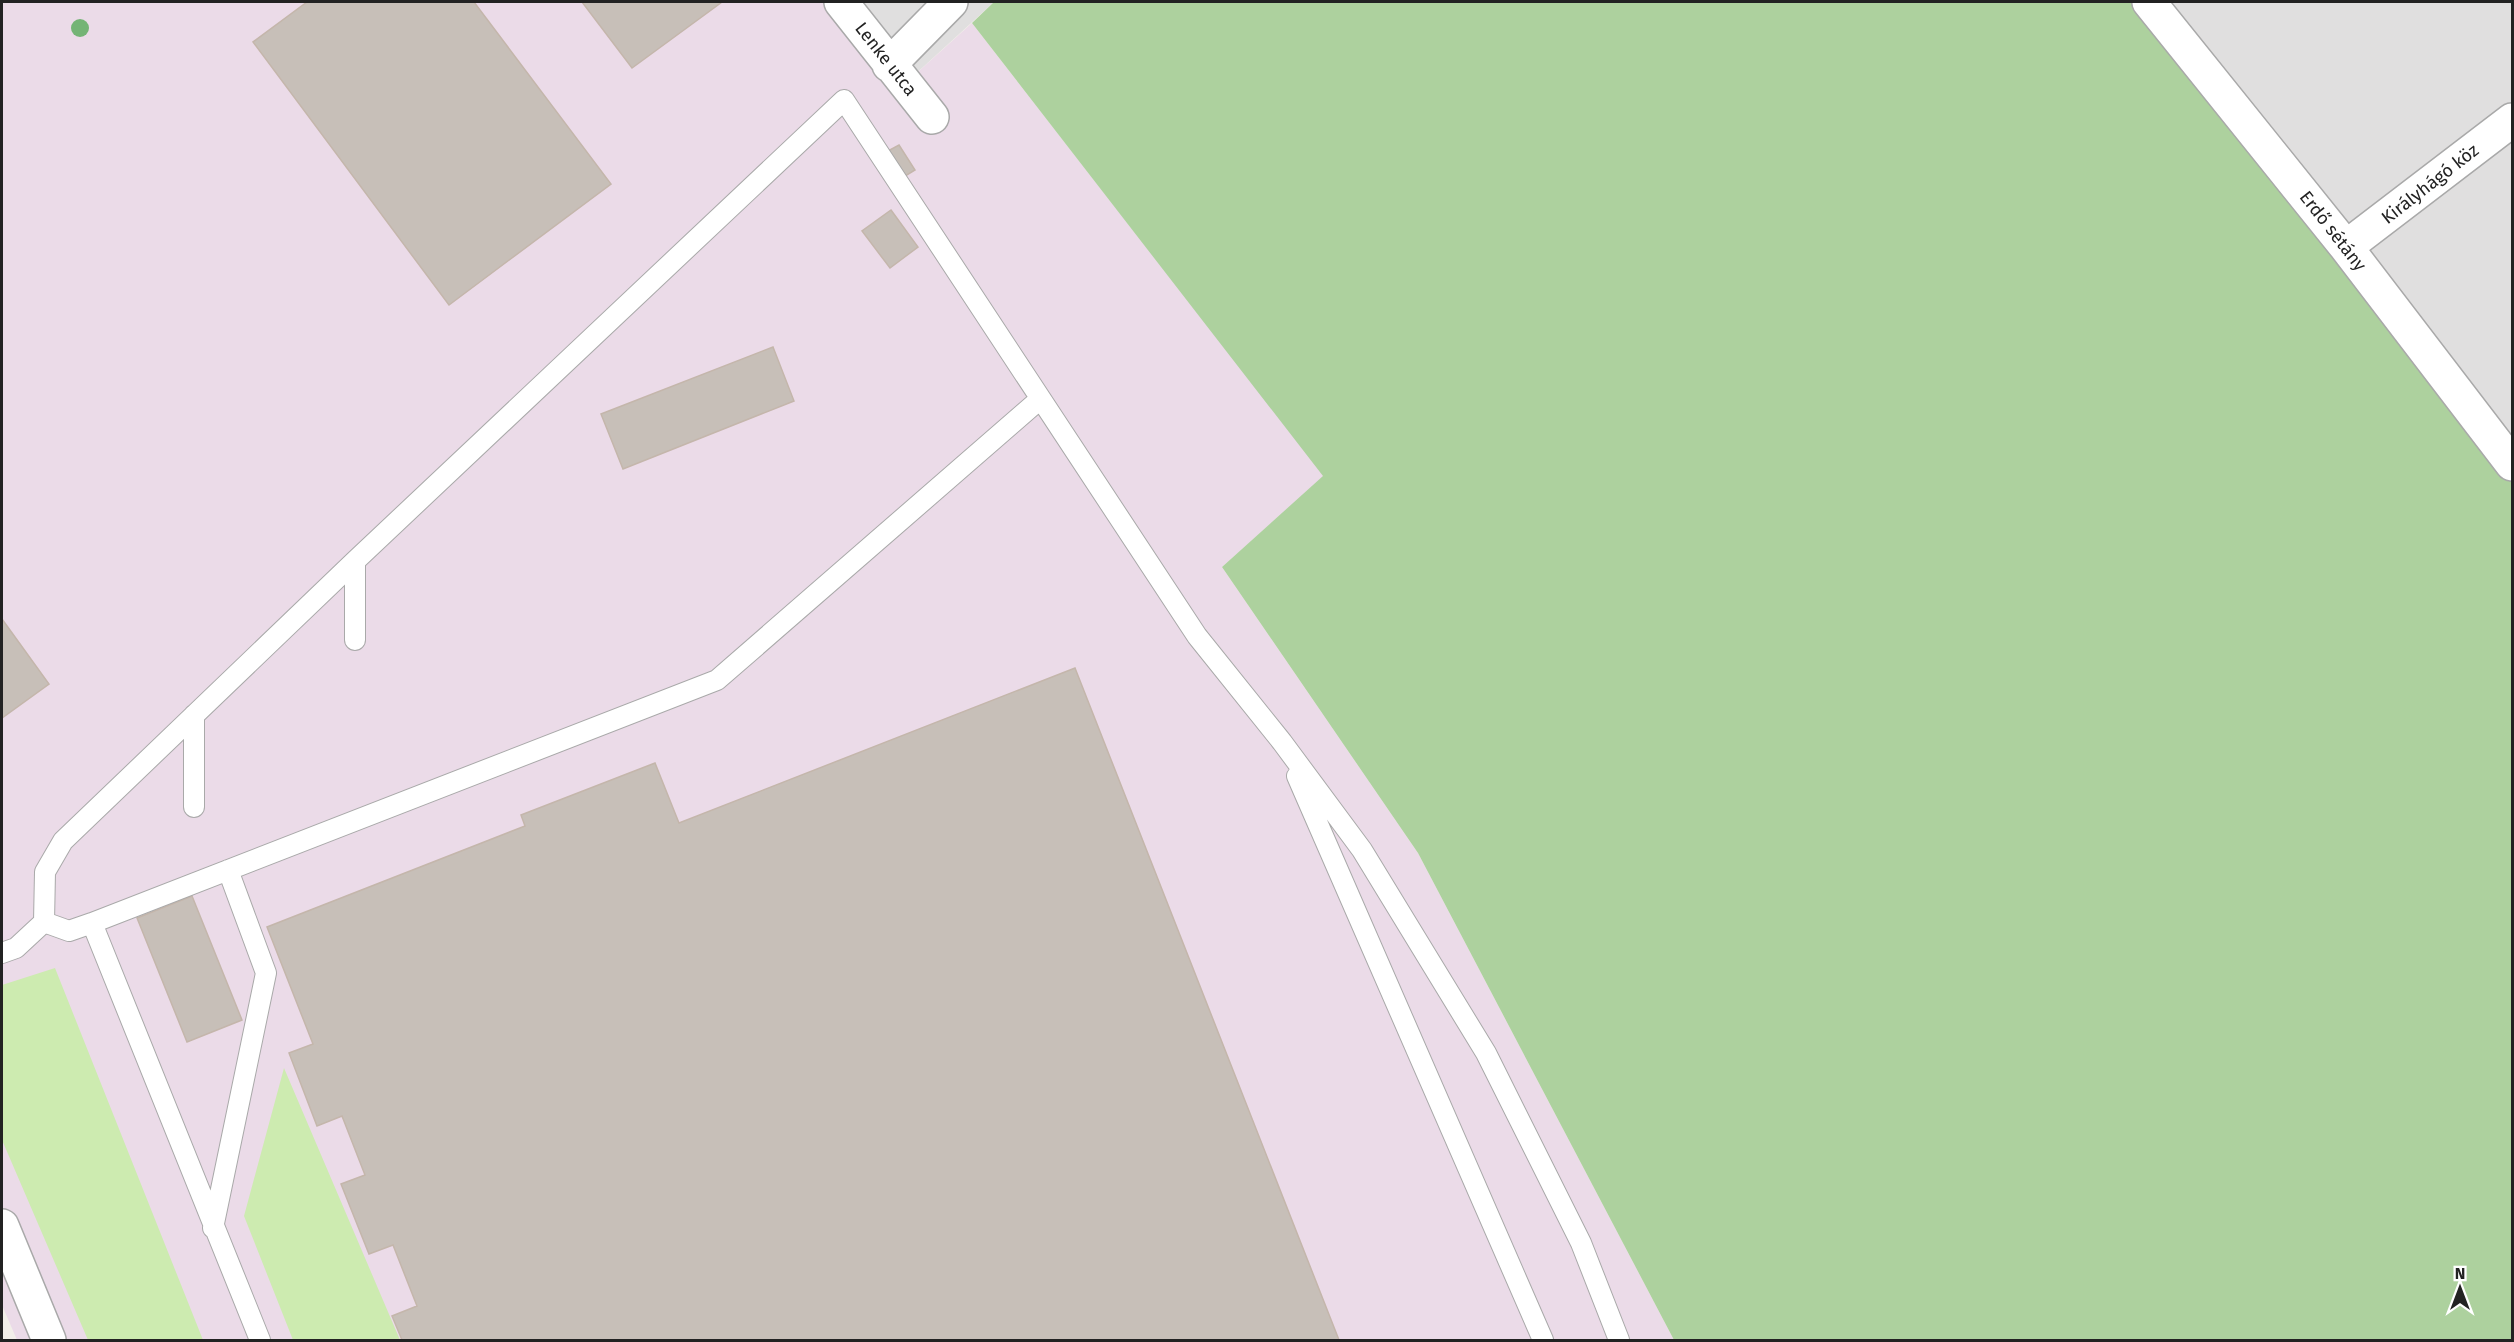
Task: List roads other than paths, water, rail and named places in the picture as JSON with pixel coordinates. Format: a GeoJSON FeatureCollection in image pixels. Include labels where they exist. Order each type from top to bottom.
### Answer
{"type":"FeatureCollection","features":[{"type":"Feature","properties":{"kind":"street","name":"Lenke utca"},"geometry":{"type":"LineString","coordinates":[[841,2],[932,117]]}},
{"type":"Feature","properties":{"kind":"street"},"geometry":{"type":"LineString","coordinates":[[889,65],[951,2]]}},
{"type":"Feature","properties":{"kind":"street","name":"Erdő sétány"},"geometry":{"type":"LineString","coordinates":[[2149,2],[2346,247],[2512,464]]}},
{"type":"Feature","properties":{"kind":"street","name":"Királyhágó köz"},"geometry":{"type":"LineString","coordinates":[[2346,247],[2512,120]]}},
{"type":"Feature","properties":{"kind":"street"},"geometry":{"type":"LineString","coordinates":[[2,1226],[49,1341]]}},
{"type":"Feature","properties":{"kind":"lane"},"geometry":{"type":"LineString","coordinates":[[2,953],[16,948],[44,922],[45,872],[63,841],[355,561],[844,100],[1197,636],[1282,742],[1362,850],[1486,1053],[1581,1244],[1619,1341]]}},
{"type":"Feature","properties":{"kind":"lane"},"geometry":{"type":"LineString","coordinates":[[44,922],[69,931],[92,923],[717,680],[1040,400]]}},
{"type":"Feature","properties":{"kind":"lane"},"geometry":{"type":"LineString","coordinates":[[355,561],[355,640]]}},
{"type":"Feature","properties":{"kind":"lane"},"geometry":{"type":"LineString","coordinates":[[194,714],[194,807]]}},
{"type":"Feature","properties":{"kind":"lane"},"geometry":{"type":"LineString","coordinates":[[1282,742],[1356,907],[1543,1341]]}},
{"type":"Feature","properties":{"kind":"lane"},"geometry":{"type":"LineString","coordinates":[[213,1228],[266,974],[228,870]]}},
{"type":"Feature","properties":{"kind":"lane"},"geometry":{"type":"LineString","coordinates":[[92,923],[260,1341]]}}]}
